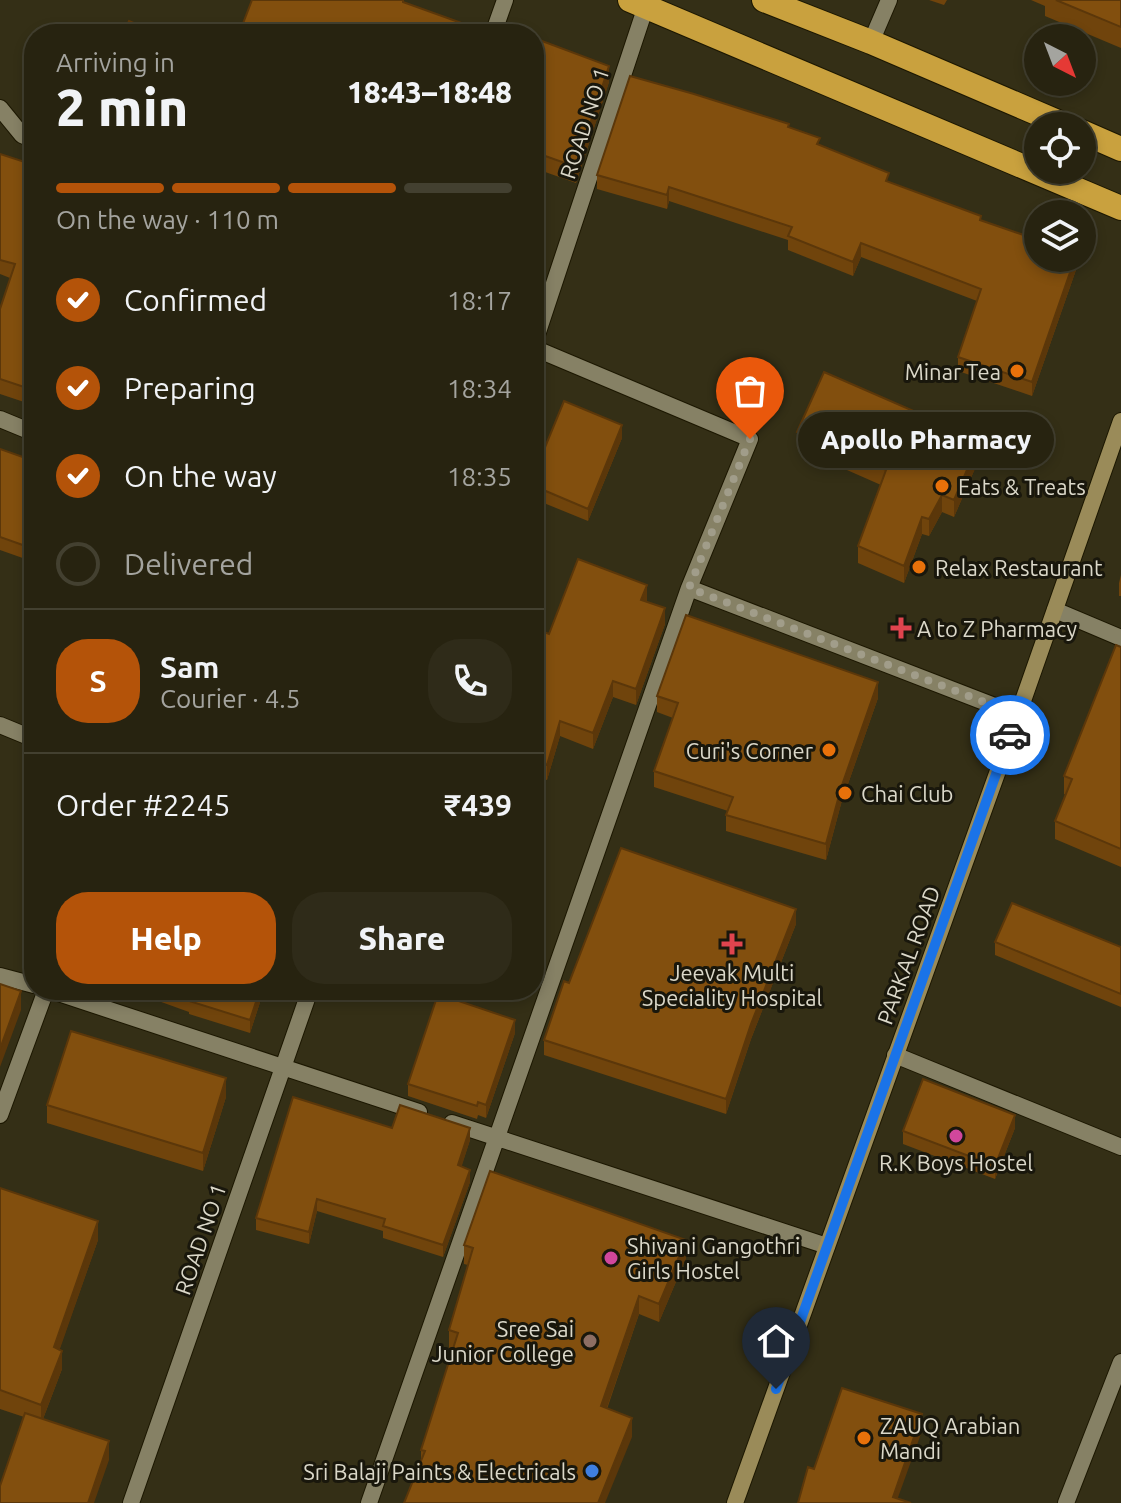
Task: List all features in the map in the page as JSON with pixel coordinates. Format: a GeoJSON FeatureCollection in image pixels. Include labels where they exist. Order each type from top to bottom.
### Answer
{"type":"FeatureCollection","features":[{"type":"Feature","properties":{"kind":"highway"},"geometry":{"type":"LineString","coordinates":[[764,0],[1034,112]]}},
{"type":"Feature","properties":{"kind":"highway"},"geometry":{"type":"LineString","coordinates":[[638,3],[1121,208]]}},
{"type":"Feature","properties":{"kind":"highway"},"geometry":{"type":"LineString","coordinates":[[1096,138],[1121,149]]}},
{"type":"Feature","properties":{"kind":"street"},"geometry":{"type":"LineString","coordinates":[[497,24],[505,0]]}},
{"type":"Feature","properties":{"kind":"street"},"geometry":{"type":"LineString","coordinates":[[871,42],[889,0]]}},
{"type":"Feature","properties":{"kind":"street","name":"ROAD NO 1"},"geometry":{"type":"LineString","coordinates":[[544,313],[638,3]]}},
{"type":"Feature","properties":{"kind":"street"},"geometry":{"type":"LineString","coordinates":[[0,108],[24,136]]}},
{"type":"Feature","properties":{"kind":"street"},"geometry":{"type":"LineString","coordinates":[[369,1503],[689,588],[750,439],[544,350]]}},
{"type":"Feature","properties":{"kind":"street"},"geometry":{"type":"LineString","coordinates":[[0,419],[24,429]]}},
{"type":"Feature","properties":{"kind":"street","name":"PARKAL ROAD"},"geometry":{"type":"LineString","coordinates":[[735,1503],[1121,421]]}},
{"type":"Feature","properties":{"kind":"street"},"geometry":{"type":"LineString","coordinates":[[689,588],[1018,715]]}},
{"type":"Feature","properties":{"kind":"street"},"geometry":{"type":"LineString","coordinates":[[1055,610],[1121,638]]}},
{"type":"Feature","properties":{"kind":"street"},"geometry":{"type":"LineString","coordinates":[[0,725],[24,735]]}},
{"type":"Feature","properties":{"kind":"street"},"geometry":{"type":"LineString","coordinates":[[0,976],[24,982]]}},
{"type":"Feature","properties":{"kind":"street"},"geometry":{"type":"LineString","coordinates":[[0,1115],[44,1000]]}},
{"type":"Feature","properties":{"kind":"street"},"geometry":{"type":"LineString","coordinates":[[79,1000],[827,1246]]}},
{"type":"Feature","properties":{"kind":"street","name":"ROAD NO 1"},"geometry":{"type":"LineString","coordinates":[[131,1503],[306,1000]]}},
{"type":"Feature","properties":{"kind":"street"},"geometry":{"type":"LineString","coordinates":[[895,1055],[1121,1147]]}},
{"type":"Feature","properties":{"kind":"street"},"geometry":{"type":"LineString","coordinates":[[1066,1503],[1121,1362]]}},
{"type":"Feature","properties":{"kind":"building"},"geometry":{"type":"Polygon","coordinates":[[[252,0],[403,0],[464,24],[243,24],[252,0]]]}},
{"type":"Feature","properties":{"kind":"building"},"geometry":{"type":"Polygon","coordinates":[[[1056,0],[1121,0],[1121,27],[1056,0]]]}},
{"type":"Feature","properties":{"kind":"building"},"geometry":{"type":"Polygon","coordinates":[[[544,42],[609,66],[576,167],[544,156],[544,42]]]}},
{"type":"Feature","properties":{"kind":"building"},"geometry":{"type":"Polygon","coordinates":[[[630,76],[789,124],[788,127],[820,138],[817,144],[889,173],[886,181],[1024,235],[1024,272],[1070,272],[1032,382],[958,357],[981,289],[861,243],[853,262],[788,236],[792,227],[669,187],[667,195],[597,175],[630,76]]]}},
{"type":"Feature","properties":{"kind":"building"},"geometry":{"type":"Polygon","coordinates":[[[0,154],[24,162],[24,387],[0,379],[0,309],[15,264],[0,260],[0,154]]]}},
{"type":"Feature","properties":{"kind":"building"},"geometry":{"type":"Polygon","coordinates":[[[824,372],[980,440],[954,500],[942,495],[929,519],[922,517],[904,566],[858,546],[886,470],[797,432],[824,372]]]}},
{"type":"Feature","properties":{"kind":"building"},"geometry":{"type":"Polygon","coordinates":[[[564,401],[622,425],[588,509],[544,490],[544,450],[564,401]]]}},
{"type":"Feature","properties":{"kind":"building"},"geometry":{"type":"Polygon","coordinates":[[[0,449],[24,457],[24,545],[0,537],[0,449]]]}},
{"type":"Feature","properties":{"kind":"building"},"geometry":{"type":"Polygon","coordinates":[[[578,559],[647,585],[641,600],[665,608],[636,689],[613,681],[593,733],[560,721],[547,765],[544,764],[544,632],[549,634],[578,559]]]}},
{"type":"Feature","properties":{"kind":"building"},"geometry":{"type":"Polygon","coordinates":[[[686,615],[878,682],[841,788],[826,844],[726,815],[733,797],[654,771],[678,703],[657,696],[686,615]]]}},
{"type":"Feature","properties":{"kind":"building"},"geometry":{"type":"Polygon","coordinates":[[[1116,645],[1121,647],[1121,849],[1055,821],[1072,779],[1064,776],[1116,645]]]}},
{"type":"Feature","properties":{"kind":"building"},"geometry":{"type":"Polygon","coordinates":[[[621,848],[796,909],[751,1024],[726,1099],[544,1040],[564,981],[569,983],[621,848]]]}},
{"type":"Feature","properties":{"kind":"building"},"geometry":{"type":"Polygon","coordinates":[[[1012,903],[1121,947],[1121,994],[995,942],[1012,903]]]}},
{"type":"Feature","properties":{"kind":"building"},"geometry":{"type":"Polygon","coordinates":[[[0,984],[21,991],[0,1049],[0,984]]]}},
{"type":"Feature","properties":{"kind":"building"},"geometry":{"type":"Polygon","coordinates":[[[190,1000],[257,1000],[250,1020],[190,1000]]]}},
{"type":"Feature","properties":{"kind":"building"},"geometry":{"type":"Polygon","coordinates":[[[436,1000],[456,1000],[515,1020],[486,1105],[478,1102],[477,1106],[408,1084],[436,1000]]]}},
{"type":"Feature","properties":{"kind":"building"},"geometry":{"type":"Polygon","coordinates":[[[71,1031],[226,1078],[203,1153],[47,1105],[71,1031]]]}},
{"type":"Feature","properties":{"kind":"building"},"geometry":{"type":"Polygon","coordinates":[[[923,1079],[1015,1115],[995,1166],[903,1131],[923,1079]]]}},
{"type":"Feature","properties":{"kind":"building"},"geometry":{"type":"Polygon","coordinates":[[[293,1097],[392,1128],[400,1105],[470,1128],[458,1165],[470,1170],[443,1245],[383,1226],[385,1219],[317,1199],[309,1232],[256,1218],[293,1097]]]}},
{"type":"Feature","properties":{"kind":"building"},"geometry":{"type":"Polygon","coordinates":[[[490,1171],[686,1240],[659,1304],[639,1296],[601,1406],[632,1418],[598,1503],[404,1503],[425,1451],[421,1450],[458,1333],[449,1330],[473,1248],[464,1245],[490,1171]]]}},
{"type":"Feature","properties":{"kind":"building"},"geometry":{"type":"Polygon","coordinates":[[[0,1188],[98,1221],[54,1347],[62,1351],[41,1405],[0,1390],[0,1188]]]}},
{"type":"Feature","properties":{"kind":"building"},"geometry":{"type":"Polygon","coordinates":[[[842,1388],[922,1414],[893,1497],[911,1503],[798,1503],[808,1467],[814,1469],[842,1388]]]}},
{"type":"Feature","properties":{"kind":"building"},"geometry":{"type":"Polygon","coordinates":[[[25,1413],[109,1441],[88,1503],[0,1503],[0,1486],[25,1413]]]}},
{"type":"Feature","properties":{"kind":"way so far"},"geometry":{"type":"LineString","coordinates":[[750,439],[689,588],[1018,715],[1010,735]]}},
{"type":"Feature","properties":{"kind":"place","name":"Minar Tea"},"geometry":{"type":"Point","coordinates":[1017,371]}},
{"type":"Feature","properties":{"kind":"place","name":"Apollo Pharmacy"},"geometry":{"type":"Point","coordinates":[750,439]}},
{"type":"Feature","properties":{"kind":"place","name":"Eats & Treats"},"geometry":{"type":"Point","coordinates":[942,486]}},
{"type":"Feature","properties":{"kind":"place","name":"Relax Restaurant"},"geometry":{"type":"Point","coordinates":[919,567]}},
{"type":"Feature","properties":{"kind":"place","name":"A to Z Pharmacy"},"geometry":{"type":"Point","coordinates":[901,628]}},
{"type":"Feature","properties":{"kind":"place","name":"Curi's Corner"},"geometry":{"type":"Point","coordinates":[829,750]}},
{"type":"Feature","properties":{"kind":"place","name":"Chai Club"},"geometry":{"type":"Point","coordinates":[845,793]}},
{"type":"Feature","properties":{"kind":"place","name":"Jeevak Multi Speciality Hospital"},"geometry":{"type":"Point","coordinates":[732,944]}},
{"type":"Feature","properties":{"kind":"place","name":"R.K Boys Hostel"},"geometry":{"type":"Point","coordinates":[956,1136]}},
{"type":"Feature","properties":{"kind":"place","name":"Shivani Gangothri Girls Hostel"},"geometry":{"type":"Point","coordinates":[611,1258]}},
{"type":"Feature","properties":{"kind":"place","name":"Sree Sai Junior College"},"geometry":{"type":"Point","coordinates":[590,1341]}},
{"type":"Feature","properties":{"kind":"place","name":"ZAUQ Arabian Mandi"},"geometry":{"type":"Point","coordinates":[864,1438]}},
{"type":"Feature","properties":{"kind":"place","name":"Sri Balaji Paints & Electricals"},"geometry":{"type":"Point","coordinates":[592,1471]}},
{"type":"Feature","properties":{"kind":"route"},"geometry":{"type":"LineString","coordinates":[[776,1389],[1010,735]]}}]}
